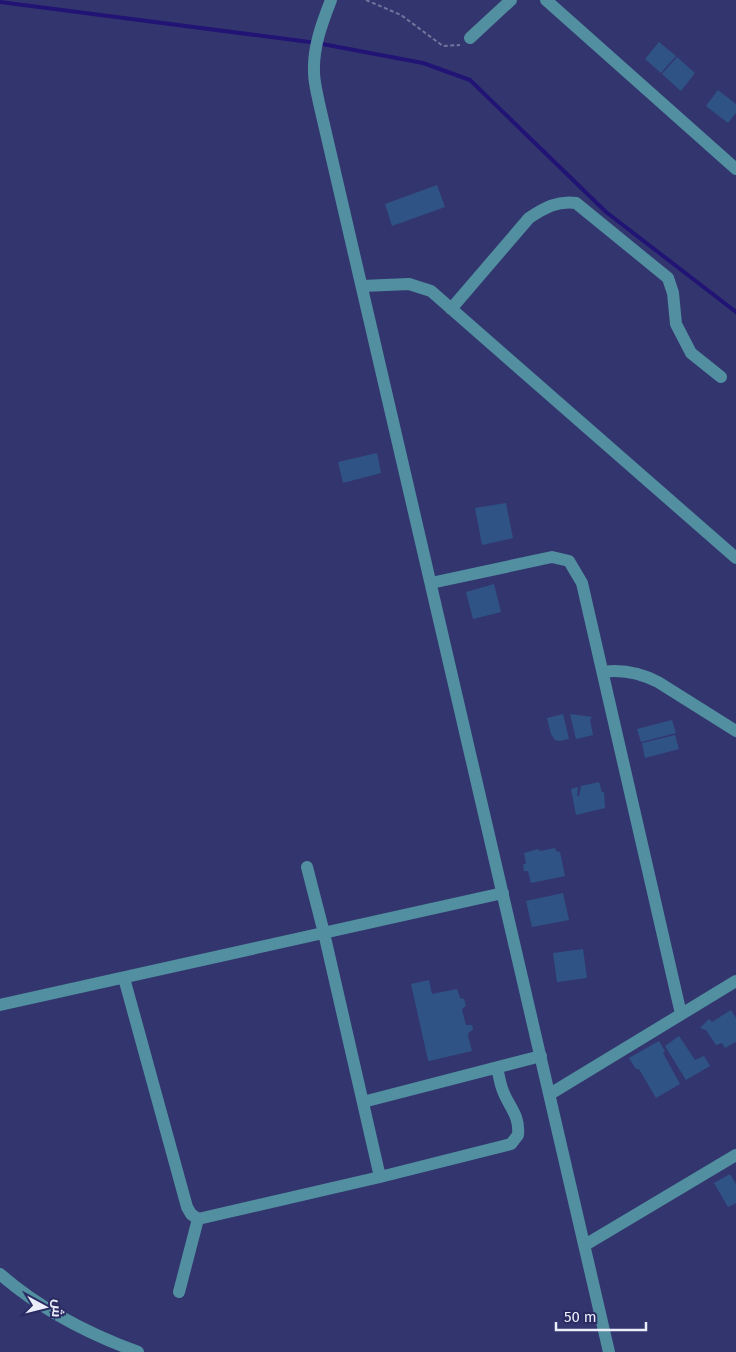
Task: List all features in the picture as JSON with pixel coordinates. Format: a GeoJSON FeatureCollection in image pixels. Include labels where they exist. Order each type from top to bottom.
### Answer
{"type":"FeatureCollection","features":[{"type":"Feature","properties":{"kind":"street"},"geometry":{"type":"LineString","coordinates":[[331,0],[320,27],[314,58],[314,74],[319,103],[609,1352]]}},
{"type":"Feature","properties":{"kind":"street"},"geometry":{"type":"LineString","coordinates":[[470,38],[511,0]]}},
{"type":"Feature","properties":{"kind":"street"},"geometry":{"type":"LineString","coordinates":[[546,0],[736,169]]}},
{"type":"Feature","properties":{"kind":"street"},"geometry":{"type":"LineString","coordinates":[[451,309],[529,218],[545,208],[565,201],[576,203],[668,278],[673,293],[676,324],[691,353],[721,377]]}},
{"type":"Feature","properties":{"kind":"street"},"geometry":{"type":"LineString","coordinates":[[362,286],[409,284],[431,291],[736,558]]}},
{"type":"Feature","properties":{"kind":"street"},"geometry":{"type":"LineString","coordinates":[[431,583],[552,557],[569,561],[582,583],[681,1014]]}},
{"type":"Feature","properties":{"kind":"street"},"geometry":{"type":"LineString","coordinates":[[603,672],[616,670],[646,676],[736,731]]}},
{"type":"Feature","properties":{"kind":"street"},"geometry":{"type":"LineString","coordinates":[[307,867],[380,1177]]}},
{"type":"Feature","properties":{"kind":"street"},"geometry":{"type":"LineString","coordinates":[[0,1005],[503,893]]}},
{"type":"Feature","properties":{"kind":"street"},"geometry":{"type":"LineString","coordinates":[[124,978],[188,1207],[191,1214],[198,1219],[505,1146],[515,1140],[518,1135],[518,1124],[513,1108],[503,1091],[496,1068]]}},
{"type":"Feature","properties":{"kind":"street"},"geometry":{"type":"LineString","coordinates":[[550,1094],[736,981]]}},
{"type":"Feature","properties":{"kind":"street"},"geometry":{"type":"LineString","coordinates":[[362,1102],[541,1056]]}},
{"type":"Feature","properties":{"kind":"street"},"geometry":{"type":"LineString","coordinates":[[585,1245],[736,1155]]}},
{"type":"Feature","properties":{"kind":"street"},"geometry":{"type":"LineString","coordinates":[[179,1292],[198,1219]]}},
{"type":"Feature","properties":{"kind":"street"},"geometry":{"type":"LineString","coordinates":[[0,1274],[58,1316],[109,1341],[138,1352]]}},
{"type":"Feature","properties":{"kind":"path"},"geometry":{"type":"LineString","coordinates":[[366,0],[401,15],[443,46],[459,46],[470,38]]}},
{"type":"Feature","properties":{"kind":"building"},"geometry":{"type":"Polygon","coordinates":[[[659,42],[676,56],[661,73],[645,59],[659,42]]]}},
{"type":"Feature","properties":{"kind":"building"},"geometry":{"type":"Polygon","coordinates":[[[677,57],[695,73],[681,91],[662,74],[677,57]]]}},
{"type":"Feature","properties":{"kind":"building"},"geometry":{"type":"Polygon","coordinates":[[[718,90],[736,104],[736,113],[728,123],[706,106],[718,90]]]}},
{"type":"Feature","properties":{"kind":"building"},"geometry":{"type":"Polygon","coordinates":[[[437,185],[445,207],[392,226],[385,204],[437,185]]]}},
{"type":"Feature","properties":{"kind":"building"},"geometry":{"type":"Polygon","coordinates":[[[377,453],[381,473],[343,483],[338,462],[377,453]]]}},
{"type":"Feature","properties":{"kind":"building"},"geometry":{"type":"Polygon","coordinates":[[[506,503],[513,538],[482,545],[475,508],[506,503]]]}},
{"type":"Feature","properties":{"kind":"building"},"geometry":{"type":"Polygon","coordinates":[[[494,584],[501,612],[473,619],[466,592],[494,584]]]}},
{"type":"Feature","properties":{"kind":"building"},"geometry":{"type":"Polygon","coordinates":[[[563,714],[569,739],[555,740],[551,734],[547,718],[563,714]]]}},
{"type":"Feature","properties":{"kind":"building"},"geometry":{"type":"Polygon","coordinates":[[[570,714],[592,717],[590,720],[593,735],[576,739],[570,714]]]}},
{"type":"Feature","properties":{"kind":"building"},"geometry":{"type":"Polygon","coordinates":[[[672,720],[676,733],[641,742],[637,729],[672,720]]]}},
{"type":"Feature","properties":{"kind":"building"},"geometry":{"type":"Polygon","coordinates":[[[675,735],[679,749],[645,758],[642,743],[675,735]]]}},
{"type":"Feature","properties":{"kind":"building"},"geometry":{"type":"Polygon","coordinates":[[[599,782],[602,792],[604,792],[605,808],[576,815],[571,789],[578,787],[577,796],[579,796],[581,786],[599,782]]]}},
{"type":"Feature","properties":{"kind":"building"},"geometry":{"type":"Polygon","coordinates":[[[555,848],[556,851],[560,852],[565,876],[531,883],[528,871],[524,871],[523,865],[526,863],[524,853],[538,849],[540,851],[555,848]]]}},
{"type":"Feature","properties":{"kind":"building"},"geometry":{"type":"Polygon","coordinates":[[[563,893],[569,920],[532,927],[526,901],[563,893]]]}},
{"type":"Feature","properties":{"kind":"building"},"geometry":{"type":"Polygon","coordinates":[[[583,949],[587,978],[557,982],[553,953],[583,949]]]}},
{"type":"Feature","properties":{"kind":"building"},"geometry":{"type":"Polygon","coordinates":[[[429,980],[432,994],[457,989],[460,998],[464,999],[466,1006],[462,1010],[466,1025],[472,1025],[473,1030],[469,1032],[468,1036],[472,1051],[428,1060],[411,984],[429,980]]]}},
{"type":"Feature","properties":{"kind":"building"},"geometry":{"type":"Polygon","coordinates":[[[731,1010],[736,1018],[736,1042],[725,1048],[722,1043],[716,1045],[706,1030],[700,1028],[709,1019],[712,1022],[731,1010]]]}},
{"type":"Feature","properties":{"kind":"building"},"geometry":{"type":"Polygon","coordinates":[[[679,1036],[695,1060],[704,1056],[710,1066],[686,1080],[665,1046],[679,1036]]]}},
{"type":"Feature","properties":{"kind":"building"},"geometry":{"type":"Polygon","coordinates":[[[659,1041],[665,1051],[663,1053],[680,1084],[656,1098],[639,1069],[636,1069],[629,1058],[659,1041]]]}},
{"type":"Feature","properties":{"kind":"building"},"geometry":{"type":"Polygon","coordinates":[[[730,1174],[736,1184],[736,1203],[728,1207],[714,1183],[730,1174]]]}},
{"type":"Feature","properties":{"kind":"waterway"},"geometry":{"type":"LineString","coordinates":[[0,2],[317,43],[423,63],[470,80],[606,212],[736,312]]}}]}
